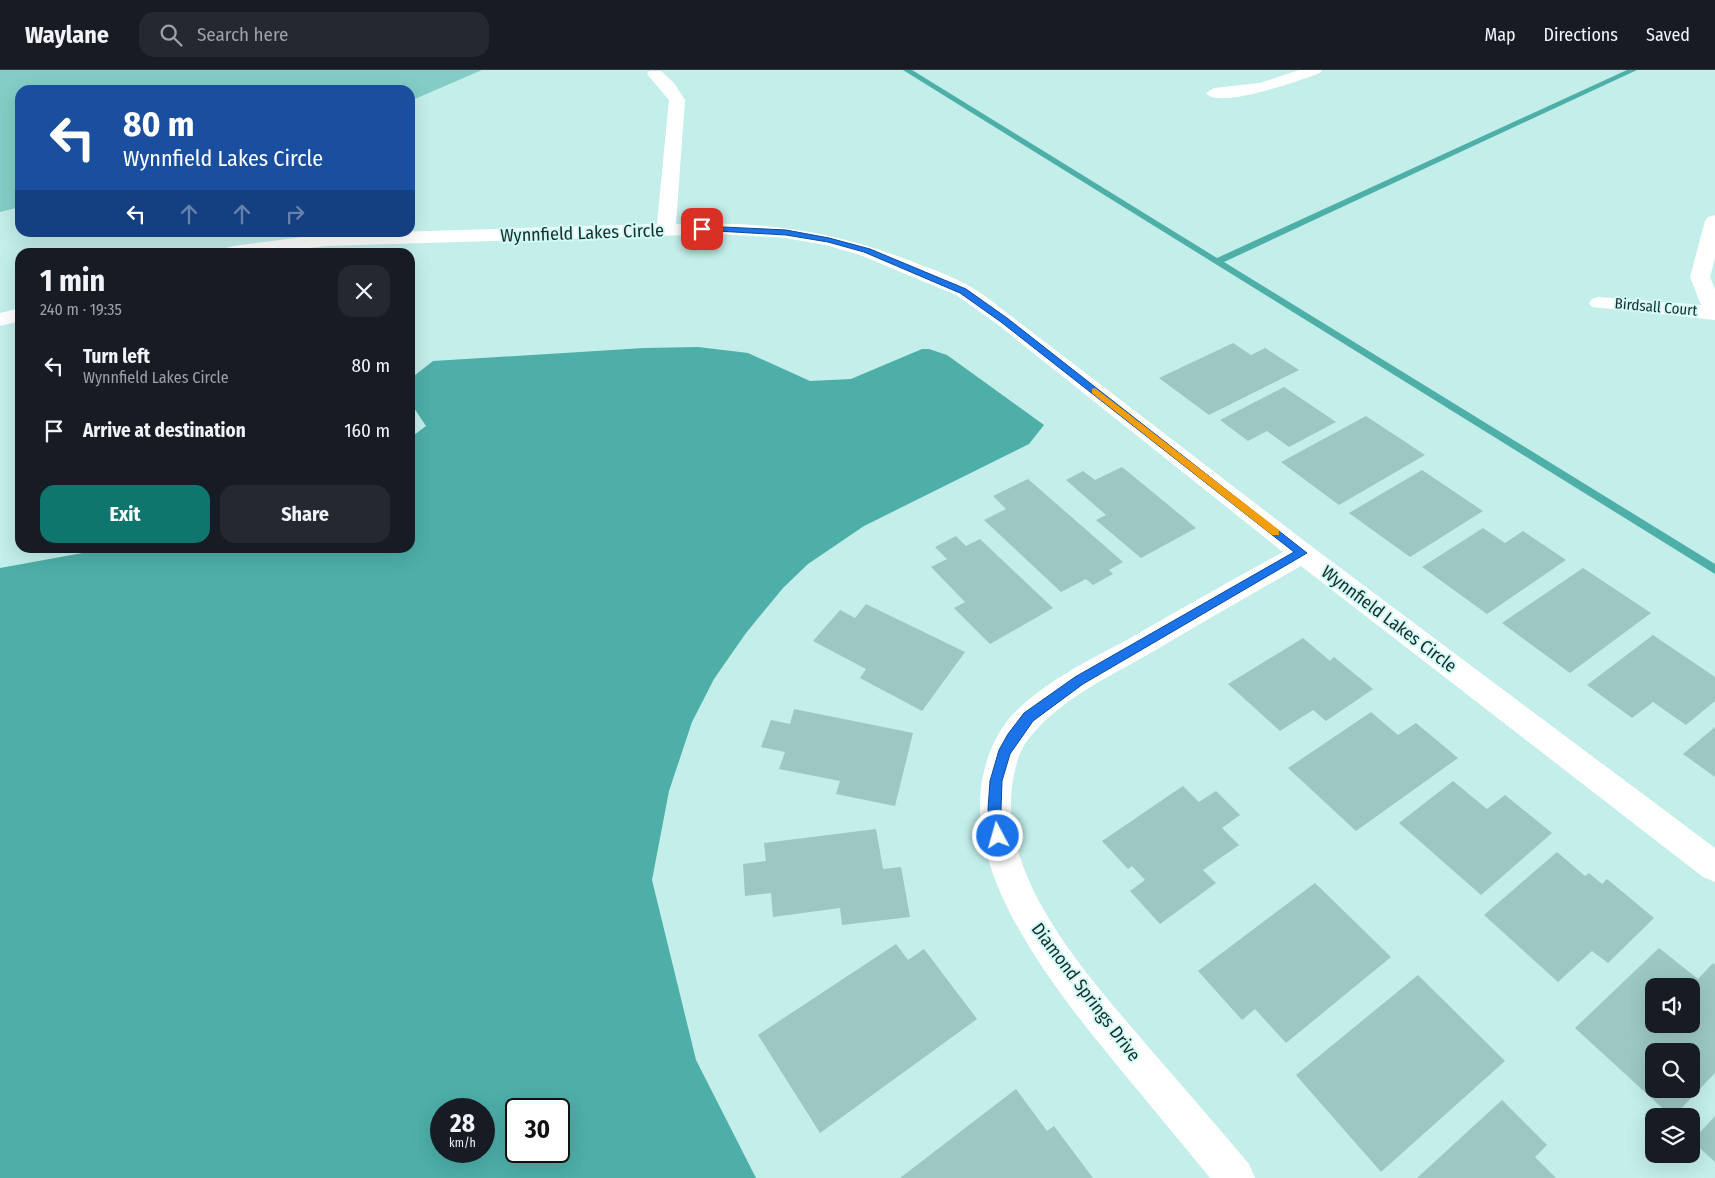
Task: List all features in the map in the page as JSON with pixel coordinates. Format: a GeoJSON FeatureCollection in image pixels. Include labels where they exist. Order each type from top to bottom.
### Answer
{"type":"FeatureCollection","features":[{"type":"Feature","properties":{"kind":"street"},"geometry":{"type":"LineString","coordinates":[[1214,93],[1262,88],[1314,70]]}},
{"type":"Feature","properties":{"kind":"street"},"geometry":{"type":"LineString","coordinates":[[655,74],[668,86],[677,100],[666,230]]}},
{"type":"Feature","properties":{"kind":"street"},"geometry":{"type":"LineString","coordinates":[[1714,313],[1700,277],[1715,221]]}},
{"type":"Feature","properties":{"kind":"street","name":"Wynnfield Lakes Circle"},"geometry":{"type":"LineString","coordinates":[[264,248],[326,240],[750,229],[786,232],[829,240],[867,251],[963,291],[1004,320],[1302,553],[1715,867]]}},
{"type":"Feature","properties":{"kind":"street","name":"Birdsall Court"},"geometry":{"type":"LineString","coordinates":[[1600,302],[1714,313]]}},
{"type":"Feature","properties":{"kind":"street"},"geometry":{"type":"LineString","coordinates":[[0,320],[15,316]]}},
{"type":"Feature","properties":{"kind":"street","name":"Diamond Springs Drive"},"geometry":{"type":"LineString","coordinates":[[1235,1178],[1118,1039],[1036,929],[1009,871],[998,836],[995,809],[996,781],[1004,754],[1012,738],[1029,717],[1053,698],[1079,680],[1302,553]]}},
{"type":"Feature","properties":{"kind":"shaded area"},"geometry":{"type":"Polygon","coordinates":[[[0,70],[482,70],[415,99],[415,85],[15,85],[15,208],[0,212],[0,70]]]}},
{"type":"Feature","properties":{"kind":"shaded area"},"geometry":{"type":"Polygon","coordinates":[[[698,347],[748,353],[810,381],[851,379],[922,349],[929,349],[947,355],[1044,425],[1029,444],[864,526],[808,564],[783,588],[746,633],[714,679],[692,722],[669,791],[652,880],[696,1060],[756,1178],[0,1178],[0,568],[82,553],[415,553],[415,434],[426,426],[415,410],[415,375],[433,361],[644,348],[698,347]]]}},
{"type":"Feature","properties":{"kind":"building"},"geometry":{"type":"Polygon","coordinates":[[[1233,343],[1251,355],[1265,348],[1299,370],[1209,415],[1159,378],[1233,343]]]}},
{"type":"Feature","properties":{"kind":"building"},"geometry":{"type":"Polygon","coordinates":[[[1284,387],[1336,422],[1289,447],[1267,431],[1248,441],[1220,420],[1284,387]]]}},
{"type":"Feature","properties":{"kind":"building"},"geometry":{"type":"Polygon","coordinates":[[[1366,416],[1425,455],[1339,505],[1281,462],[1366,416]]]}},
{"type":"Feature","properties":{"kind":"building"},"geometry":{"type":"Polygon","coordinates":[[[1122,467],[1196,528],[1141,558],[1096,520],[1106,515],[1066,480],[1083,471],[1095,480],[1122,467]]]}},
{"type":"Feature","properties":{"kind":"building"},"geometry":{"type":"Polygon","coordinates":[[[1422,470],[1483,511],[1410,557],[1349,513],[1422,470]]]}},
{"type":"Feature","properties":{"kind":"building"},"geometry":{"type":"Polygon","coordinates":[[[1028,479],[1123,562],[1109,570],[1113,574],[1093,585],[1086,579],[1061,592],[984,520],[1006,509],[993,496],[1028,479]]]}},
{"type":"Feature","properties":{"kind":"building"},"geometry":{"type":"Polygon","coordinates":[[[1483,528],[1505,543],[1523,531],[1566,560],[1487,614],[1422,567],[1483,528]]]}},
{"type":"Feature","properties":{"kind":"building"},"geometry":{"type":"Polygon","coordinates":[[[956,536],[966,546],[980,539],[1053,608],[990,644],[954,608],[965,602],[931,567],[947,559],[935,547],[956,536]]]}},
{"type":"Feature","properties":{"kind":"building"},"geometry":{"type":"Polygon","coordinates":[[[1583,568],[1651,613],[1570,673],[1502,623],[1583,568]]]}},
{"type":"Feature","properties":{"kind":"building"},"geometry":{"type":"Polygon","coordinates":[[[866,604],[965,652],[922,711],[860,678],[866,669],[813,641],[840,610],[855,618],[866,604]]]}},
{"type":"Feature","properties":{"kind":"building"},"geometry":{"type":"Polygon","coordinates":[[[1653,635],[1715,677],[1715,701],[1686,725],[1653,702],[1632,718],[1587,685],[1653,635]]]}},
{"type":"Feature","properties":{"kind":"building"},"geometry":{"type":"Polygon","coordinates":[[[1303,638],[1330,661],[1334,657],[1373,689],[1326,721],[1313,710],[1280,731],[1228,684],[1303,638]]]}},
{"type":"Feature","properties":{"kind":"building"},"geometry":{"type":"Polygon","coordinates":[[[794,709],[913,733],[895,806],[836,794],[840,781],[779,769],[785,752],[761,747],[771,720],[790,724],[794,709]]]}},
{"type":"Feature","properties":{"kind":"building"},"geometry":{"type":"Polygon","coordinates":[[[1371,712],[1398,735],[1416,723],[1458,758],[1356,831],[1288,768],[1371,712]]]}},
{"type":"Feature","properties":{"kind":"building"},"geometry":{"type":"Polygon","coordinates":[[[1715,727],[1715,777],[1683,754],[1715,727]]]}},
{"type":"Feature","properties":{"kind":"building"},"geometry":{"type":"Polygon","coordinates":[[[1453,781],[1487,809],[1505,795],[1552,833],[1481,895],[1399,823],[1453,781]]]}},
{"type":"Feature","properties":{"kind":"building"},"geometry":{"type":"Polygon","coordinates":[[[1183,786],[1199,802],[1216,791],[1240,815],[1222,828],[1239,845],[1203,870],[1216,883],[1160,924],[1130,891],[1145,880],[1132,866],[1128,869],[1102,841],[1183,786]]]}},
{"type":"Feature","properties":{"kind":"building"},"geometry":{"type":"Polygon","coordinates":[[[876,829],[883,869],[901,867],[910,917],[842,925],[840,908],[773,917],[771,893],[745,896],[743,864],[766,861],[764,843],[876,829]]]}},
{"type":"Feature","properties":{"kind":"building"},"geometry":{"type":"Polygon","coordinates":[[[1557,852],[1585,876],[1589,873],[1602,884],[1607,879],[1654,918],[1608,963],[1592,951],[1558,982],[1484,915],[1557,852]]]}},
{"type":"Feature","properties":{"kind":"building"},"geometry":{"type":"Polygon","coordinates":[[[1315,883],[1391,957],[1286,1043],[1255,1009],[1242,1020],[1198,971],[1315,883]]]}},
{"type":"Feature","properties":{"kind":"building"},"geometry":{"type":"Polygon","coordinates":[[[896,944],[908,960],[924,949],[977,1019],[820,1133],[758,1035],[896,944]]]}},
{"type":"Feature","properties":{"kind":"building"},"geometry":{"type":"Polygon","coordinates":[[[1659,948],[1697,978],[1645,978],[1645,1033],[1700,1033],[1699,978],[1713,963],[1715,965],[1715,1073],[1700,1089],[1700,1043],[1645,1043],[1645,1092],[1575,1028],[1659,948]]]}},
{"type":"Feature","properties":{"kind":"building"},"geometry":{"type":"Polygon","coordinates":[[[1418,975],[1505,1061],[1381,1172],[1296,1075],[1418,975]]]}},
{"type":"Feature","properties":{"kind":"building"},"geometry":{"type":"Polygon","coordinates":[[[1016,1089],[1047,1131],[1054,1126],[1093,1178],[900,1178],[1016,1089]]]}},
{"type":"Feature","properties":{"kind":"building"},"geometry":{"type":"Polygon","coordinates":[[[1651,1098],[1691,1098],[1682,1108],[1662,1108],[1651,1098]]]}},
{"type":"Feature","properties":{"kind":"building"},"geometry":{"type":"Polygon","coordinates":[[[1502,1100],[1547,1145],[1535,1157],[1556,1178],[1417,1178],[1502,1100]]]}},
{"type":"Feature","properties":{"kind":"building"},"geometry":{"type":"Polygon","coordinates":[[[1715,1116],[1715,1162],[1700,1148],[1700,1132],[1715,1116]]]}},
{"type":"Feature","properties":{"kind":"waterway"},"geometry":{"type":"LineString","coordinates":[[907,70],[1715,570]]}},
{"type":"Feature","properties":{"kind":"waterway"},"geometry":{"type":"LineString","coordinates":[[1218,261],[1633,70]]}},
{"type":"Feature","properties":{"kind":"slow traffic"},"geometry":{"type":"LineString","coordinates":[[1095,391],[1276,532]]}},
{"type":"Feature","properties":{"kind":"route"},"geometry":{"type":"LineString","coordinates":[[702,229],[750,229],[786,232],[829,240],[867,251],[963,291],[1004,320],[1302,553],[1079,680],[1029,717],[1012,738],[1004,754],[996,781],[995,809],[998,836]]}}]}
